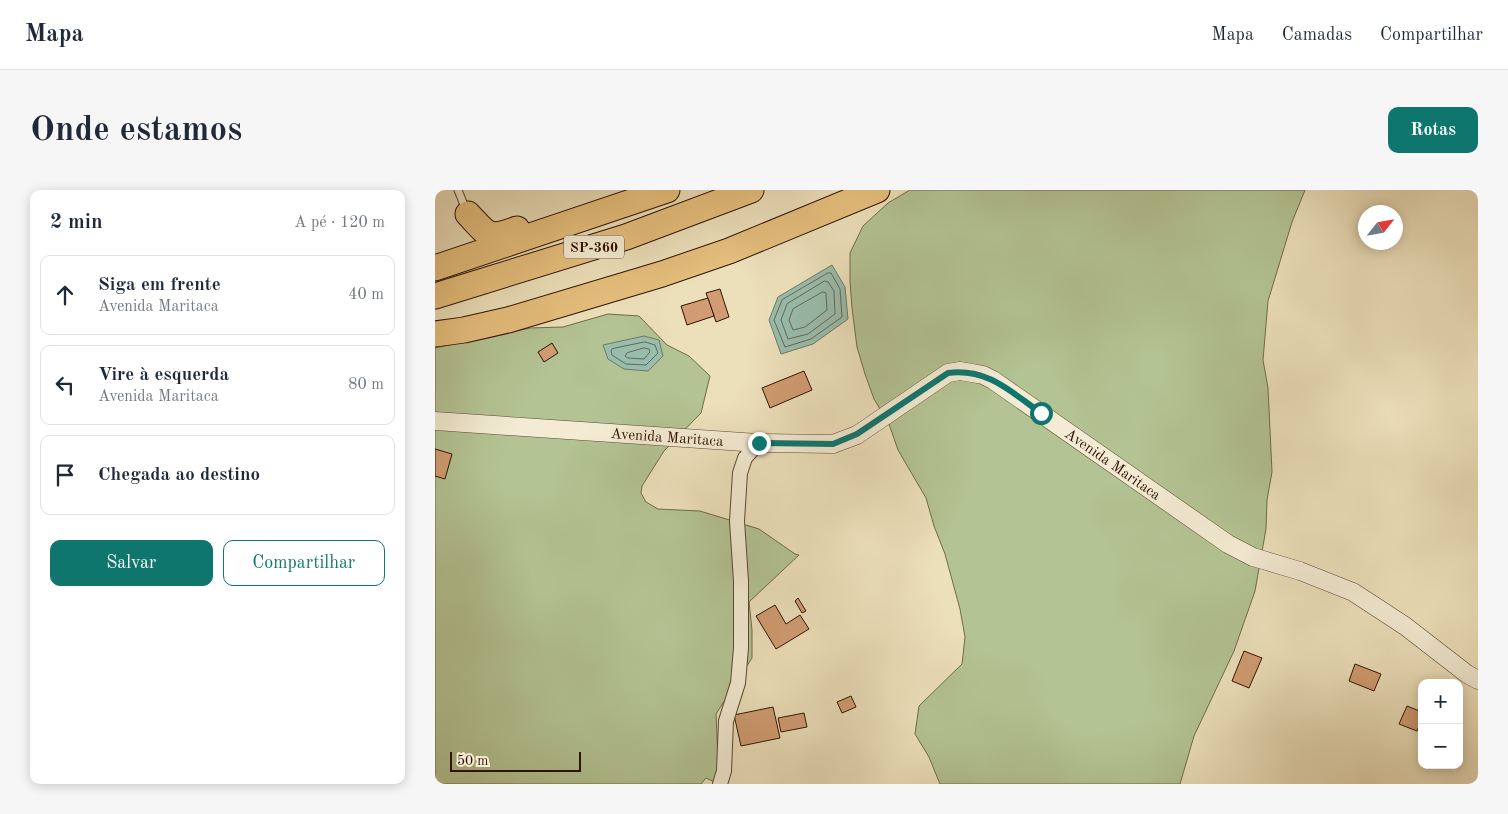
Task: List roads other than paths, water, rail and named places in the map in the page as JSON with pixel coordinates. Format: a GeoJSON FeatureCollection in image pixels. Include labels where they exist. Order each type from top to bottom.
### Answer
{"type":"FeatureCollection","features":[{"type":"Feature","properties":{"kind":"highway","name":"SP-360"},"geometry":{"type":"LineString","coordinates":[[435,268],[667,190]]}},
{"type":"Feature","properties":{"kind":"highway","name":"SP-360"},"geometry":{"type":"LineString","coordinates":[[435,296],[626,237],[751,190]]}},
{"type":"Feature","properties":{"kind":"highway"},"geometry":{"type":"LineString","coordinates":[[435,334],[464,330],[508,320],[662,274],[729,251],[877,190]]}},
{"type":"Feature","properties":{"kind":"highway"},"geometry":{"type":"LineString","coordinates":[[468,214],[486,234],[493,236],[545,220],[570,223]]}},
{"type":"Feature","properties":{"kind":"highway"},"geometry":{"type":"LineString","coordinates":[[435,262],[464,239],[468,214]]}},
{"type":"Feature","properties":{"kind":"street","name":"Avenida Maritaca"},"geometry":{"type":"LineString","coordinates":[[435,421],[759,443],[833,444],[857,434],[948,373],[960,372],[983,375],[1041,413],[1228,544],[1253,557],[1300,571],[1353,592],[1405,626],[1467,674],[1478,680]]}},
{"type":"Feature","properties":{"kind":"street"},"geometry":{"type":"LineString","coordinates":[[720,784],[724,771],[726,721],[738,683],[741,648],[741,581],[737,521],[740,473],[745,458],[759,443]]}},
{"type":"Feature","properties":{"kind":"lane"},"geometry":{"type":"LineString","coordinates":[[458,190],[468,214]]}},
{"type":"Feature","properties":{"kind":"water"},"geometry":{"type":"Polygon","coordinates":[[[832,265],[845,287],[848,319],[813,344],[781,354],[769,320],[778,297],[832,265]]]}},
{"type":"Feature","properties":{"kind":"water"},"geometry":{"type":"Polygon","coordinates":[[[644,336],[659,340],[663,356],[648,371],[624,369],[608,359],[603,345],[644,336]]]}}]}
